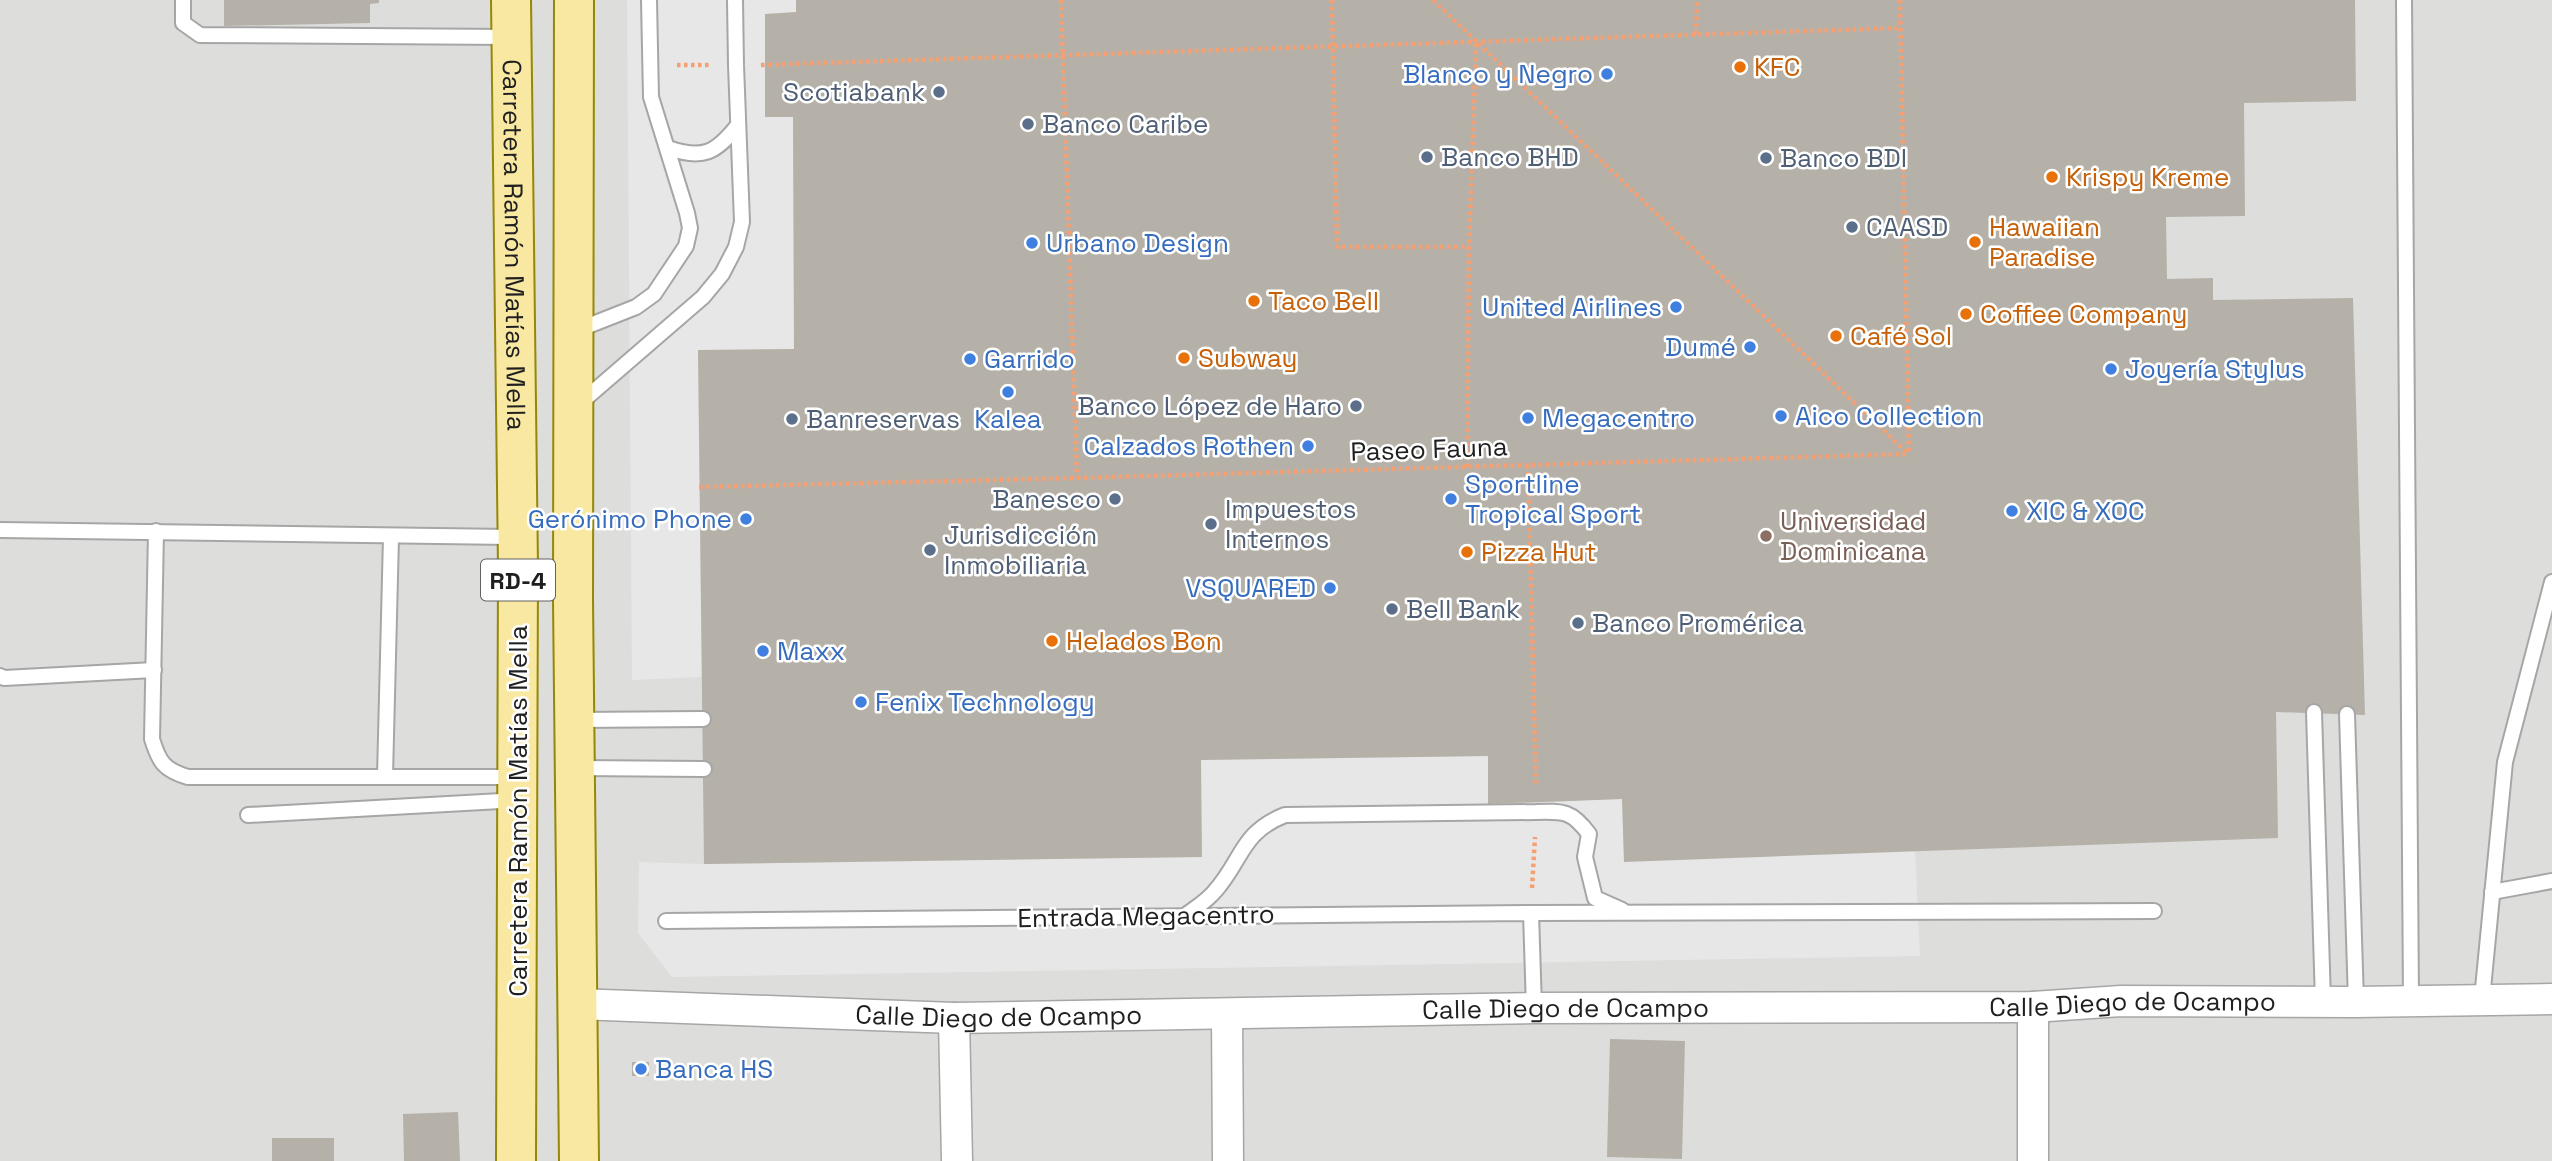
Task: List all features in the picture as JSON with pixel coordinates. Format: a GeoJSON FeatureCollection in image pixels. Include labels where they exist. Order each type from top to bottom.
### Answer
{"type":"FeatureCollection","features":[{"type":"Feature","properties":{"kind":"main road","name":"RD-4"},"geometry":{"type":"LineString","coordinates":[[574,0],[574,720],[579,1161]]}},
{"type":"Feature","properties":{"kind":"main road","name":"Carretera Ramón Matías Mella"},"geometry":{"type":"LineString","coordinates":[[511,18],[518,537],[516,1161]]}},
{"type":"Feature","properties":{"kind":"street","name":"Calle Diego de Ocampo"},"geometry":{"type":"LineString","coordinates":[[577,1004],[954,1018],[1534,1008],[2033,1007],[2121,1001],[2552,999]]}},
{"type":"Feature","properties":{"kind":"street"},"geometry":{"type":"LineString","coordinates":[[2033,1007],[2033,1161]]}},
{"type":"Feature","properties":{"kind":"street"},"geometry":{"type":"LineString","coordinates":[[1227,1015],[1228,1161]]}},
{"type":"Feature","properties":{"kind":"street"},"geometry":{"type":"LineString","coordinates":[[954,1018],[957,1161]]}},
{"type":"Feature","properties":{"kind":"lane"},"geometry":{"type":"LineString","coordinates":[[183,0],[183,23],[200,35],[511,18]]}},
{"type":"Feature","properties":{"kind":"lane"},"geometry":{"type":"LineString","coordinates":[[574,331],[636,307],[654,294],[686,246],[690,228],[687,213],[651,97],[649,0]]}},
{"type":"Feature","properties":{"kind":"lane"},"geometry":{"type":"LineString","coordinates":[[574,408],[703,297],[722,274],[736,247],[742,222],[736,0]]}},
{"type":"Feature","properties":{"kind":"lane"},"geometry":{"type":"LineString","coordinates":[[2404,0],[2411,1001]]}},
{"type":"Feature","properties":{"kind":"lane"},"geometry":{"type":"LineString","coordinates":[[668,148],[684,154],[710,152],[726,140],[738,125]]}},
{"type":"Feature","properties":{"kind":"lane"},"geometry":{"type":"LineString","coordinates":[[0,530],[518,537]]}},
{"type":"Feature","properties":{"kind":"lane"},"geometry":{"type":"LineString","coordinates":[[156,531],[152,740],[158,760],[173,772],[188,777],[385,776],[518,789]]}},
{"type":"Feature","properties":{"kind":"lane"},"geometry":{"type":"LineString","coordinates":[[385,776],[391,537]]}},
{"type":"Feature","properties":{"kind":"lane"},"geometry":{"type":"LineString","coordinates":[[2482,999],[2505,762],[2552,582]]}},
{"type":"Feature","properties":{"kind":"lane"},"geometry":{"type":"LineString","coordinates":[[0,676],[4,678],[154,670]]}},
{"type":"Feature","properties":{"kind":"lane"},"geometry":{"type":"LineString","coordinates":[[2314,712],[2323,1001]]}},
{"type":"Feature","properties":{"kind":"lane"},"geometry":{"type":"LineString","coordinates":[[2347,714],[2356,1002]]}},
{"type":"Feature","properties":{"kind":"lane"},"geometry":{"type":"LineString","coordinates":[[574,720],[703,719]]}},
{"type":"Feature","properties":{"kind":"lane"},"geometry":{"type":"LineString","coordinates":[[575,768],[704,769]]}},
{"type":"Feature","properties":{"kind":"lane"},"geometry":{"type":"LineString","coordinates":[[248,815],[518,789]]}},
{"type":"Feature","properties":{"kind":"lane"},"geometry":{"type":"LineString","coordinates":[[1185,916],[1215,891],[1250,838],[1267,822],[1284,815],[1536,811],[1573,815],[1583,826],[1589,834],[1585,857],[1595,898],[1627,912]]}},
{"type":"Feature","properties":{"kind":"lane"},"geometry":{"type":"LineString","coordinates":[[2493,891],[2552,881]]}},
{"type":"Feature","properties":{"kind":"lane","name":"Entrada Megacentro"},"geometry":{"type":"LineString","coordinates":[[666,921],[1627,912],[2154,911]]}},
{"type":"Feature","properties":{"kind":"lane"},"geometry":{"type":"LineString","coordinates":[[1531,913],[1534,1008]]}},
{"type":"Feature","properties":{"kind":"path"},"geometry":{"type":"LineString","coordinates":[[1061,0],[1076,478]]}},
{"type":"Feature","properties":{"kind":"path"},"geometry":{"type":"LineString","coordinates":[[1332,0],[1337,247],[1469,247]]}},
{"type":"Feature","properties":{"kind":"path"},"geometry":{"type":"LineString","coordinates":[[1433,0],[1909,454]]}},
{"type":"Feature","properties":{"kind":"path"},"geometry":{"type":"LineString","coordinates":[[1696,34],[1697,0]]}},
{"type":"Feature","properties":{"kind":"path"},"geometry":{"type":"LineString","coordinates":[[1900,0],[1909,454]]}},
{"type":"Feature","properties":{"kind":"path"},"geometry":{"type":"LineString","coordinates":[[765,65],[1900,28]]}},
{"type":"Feature","properties":{"kind":"path"},"geometry":{"type":"LineString","coordinates":[[1467,467],[1469,247],[1476,42]]}},
{"type":"Feature","properties":{"kind":"path","name":"Paseo Fauna"},"geometry":{"type":"LineString","coordinates":[[699,487],[1909,454]]}},
{"type":"Feature","properties":{"kind":"path"},"geometry":{"type":"LineString","coordinates":[[1528,465],[1536,811],[1531,913]]}},
{"type":"Feature","properties":{"kind":"shaded area"},"geometry":{"type":"Polygon","coordinates":[[[0,0],[2552,0],[2552,1161],[0,1161],[0,0]]]}},
{"type":"Feature","properties":{"kind":"shaded area"},"geometry":{"type":"Polygon","coordinates":[[[627,0],[796,0],[796,12],[765,14],[765,117],[793,117],[794,349],[698,351],[702,677],[632,680],[627,0]]]}},
{"type":"Feature","properties":{"kind":"shaded area"},"geometry":{"type":"Polygon","coordinates":[[[1488,756],[1489,804],[1622,799],[1624,861],[1915,850],[1920,956],[672,977],[638,933],[639,862],[704,864],[1201,857],[1201,760],[1488,756]]]}},
{"type":"Feature","properties":{"kind":"building"},"geometry":{"type":"Polygon","coordinates":[[[224,0],[379,0],[379,3],[370,4],[370,23],[224,26],[224,0]]]}},
{"type":"Feature","properties":{"kind":"building","name":"Megacentro"},"geometry":{"type":"Polygon","coordinates":[[[796,0],[2355,0],[2356,101],[2244,103],[2245,216],[2166,217],[2167,279],[2213,278],[2213,300],[2353,298],[2365,715],[2276,712],[2278,838],[1624,862],[1622,799],[1488,804],[1488,756],[1201,760],[1202,857],[704,864],[698,350],[794,349],[793,117],[765,117],[765,14],[796,12],[796,0]]]}},
{"type":"Feature","properties":{"kind":"building"},"geometry":{"type":"Polygon","coordinates":[[[1610,1039],[1685,1041],[1682,1159],[1607,1157],[1610,1039]]]}},
{"type":"Feature","properties":{"kind":"building","name":"Banca HS"},"geometry":{"type":"Polygon","coordinates":[[[632,1062],[649,1062],[649,1076],[632,1076],[632,1062]]]}},
{"type":"Feature","properties":{"kind":"building"},"geometry":{"type":"Polygon","coordinates":[[[458,1112],[460,1161],[404,1161],[403,1114],[458,1112]]]}},
{"type":"Feature","properties":{"kind":"building"},"geometry":{"type":"Polygon","coordinates":[[[272,1138],[334,1138],[334,1161],[272,1161],[272,1138]]]}},
{"type":"Feature","properties":{"kind":"place","name":"KFC"},"geometry":{"type":"Point","coordinates":[1740,67]}},
{"type":"Feature","properties":{"kind":"place","name":"Blanco y Negro"},"geometry":{"type":"Point","coordinates":[1607,74]}},
{"type":"Feature","properties":{"kind":"place","name":"Scotiabank"},"geometry":{"type":"Point","coordinates":[939,92]}},
{"type":"Feature","properties":{"kind":"place","name":"Banco Caribe"},"geometry":{"type":"Point","coordinates":[1028,124]}},
{"type":"Feature","properties":{"kind":"place","name":"Banco BHD"},"geometry":{"type":"Point","coordinates":[1427,157]}},
{"type":"Feature","properties":{"kind":"place","name":"Banco BDI"},"geometry":{"type":"Point","coordinates":[1766,158]}},
{"type":"Feature","properties":{"kind":"place","name":"Krispy Kreme"},"geometry":{"type":"Point","coordinates":[2052,177]}},
{"type":"Feature","properties":{"kind":"place","name":"CAASD"},"geometry":{"type":"Point","coordinates":[1852,227]}},
{"type":"Feature","properties":{"kind":"place","name":"Hawaiian Paradise"},"geometry":{"type":"Point","coordinates":[1975,242]}},
{"type":"Feature","properties":{"kind":"place","name":"Urbano Design"},"geometry":{"type":"Point","coordinates":[1032,243]}},
{"type":"Feature","properties":{"kind":"place","name":"Taco Bell"},"geometry":{"type":"Point","coordinates":[1254,301]}},
{"type":"Feature","properties":{"kind":"place","name":"United Airlines"},"geometry":{"type":"Point","coordinates":[1676,307]}},
{"type":"Feature","properties":{"kind":"place","name":"Coffee Company"},"geometry":{"type":"Point","coordinates":[1966,314]}},
{"type":"Feature","properties":{"kind":"place","name":"Café Sol"},"geometry":{"type":"Point","coordinates":[1836,336]}},
{"type":"Feature","properties":{"kind":"place","name":"Dumé"},"geometry":{"type":"Point","coordinates":[1750,347]}},
{"type":"Feature","properties":{"kind":"place","name":"Subway"},"geometry":{"type":"Point","coordinates":[1184,358]}},
{"type":"Feature","properties":{"kind":"place","name":"Garrido"},"geometry":{"type":"Point","coordinates":[970,359]}},
{"type":"Feature","properties":{"kind":"place","name":"Joyería Stylus"},"geometry":{"type":"Point","coordinates":[2111,369]}},
{"type":"Feature","properties":{"kind":"place","name":"Kalea"},"geometry":{"type":"Point","coordinates":[1008,392]}},
{"type":"Feature","properties":{"kind":"place","name":"Banco López de Haro"},"geometry":{"type":"Point","coordinates":[1356,406]}},
{"type":"Feature","properties":{"kind":"place","name":"Aico Collection"},"geometry":{"type":"Point","coordinates":[1781,416]}},
{"type":"Feature","properties":{"kind":"place","name":"Megacentro"},"geometry":{"type":"Point","coordinates":[1528,418]}},
{"type":"Feature","properties":{"kind":"place","name":"Banreservas"},"geometry":{"type":"Point","coordinates":[792,419]}},
{"type":"Feature","properties":{"kind":"place","name":"Calzados Rothen"},"geometry":{"type":"Point","coordinates":[1308,446]}},
{"type":"Feature","properties":{"kind":"place","name":"Banesco"},"geometry":{"type":"Point","coordinates":[1115,499]}},
{"type":"Feature","properties":{"kind":"place","name":"Sportline Tropical Sport"},"geometry":{"type":"Point","coordinates":[1451,499]}},
{"type":"Feature","properties":{"kind":"place","name":"XIC & XOC"},"geometry":{"type":"Point","coordinates":[2012,511]}},
{"type":"Feature","properties":{"kind":"place","name":"Gerónimo Phone"},"geometry":{"type":"Point","coordinates":[746,519]}},
{"type":"Feature","properties":{"kind":"place","name":"Impuestos Internos"},"geometry":{"type":"Point","coordinates":[1211,524]}},
{"type":"Feature","properties":{"kind":"place","name":"Universidad Dominicana"},"geometry":{"type":"Point","coordinates":[1766,536]}},
{"type":"Feature","properties":{"kind":"place","name":"Jurisdicción Inmobiliaria"},"geometry":{"type":"Point","coordinates":[930,550]}},
{"type":"Feature","properties":{"kind":"place","name":"Pizza Hut"},"geometry":{"type":"Point","coordinates":[1467,552]}},
{"type":"Feature","properties":{"kind":"place","name":"VSQUARED"},"geometry":{"type":"Point","coordinates":[1330,588]}},
{"type":"Feature","properties":{"kind":"place","name":"Bell Bank"},"geometry":{"type":"Point","coordinates":[1392,609]}},
{"type":"Feature","properties":{"kind":"place","name":"Banco Promérica"},"geometry":{"type":"Point","coordinates":[1578,623]}},
{"type":"Feature","properties":{"kind":"place","name":"Helados Bon"},"geometry":{"type":"Point","coordinates":[1052,641]}},
{"type":"Feature","properties":{"kind":"place","name":"Maxx"},"geometry":{"type":"Point","coordinates":[763,651]}},
{"type":"Feature","properties":{"kind":"place","name":"Fenix Technology"},"geometry":{"type":"Point","coordinates":[861,702]}},
{"type":"Feature","properties":{"kind":"place","name":"Banca HS"},"geometry":{"type":"Point","coordinates":[641,1069]}}]}
